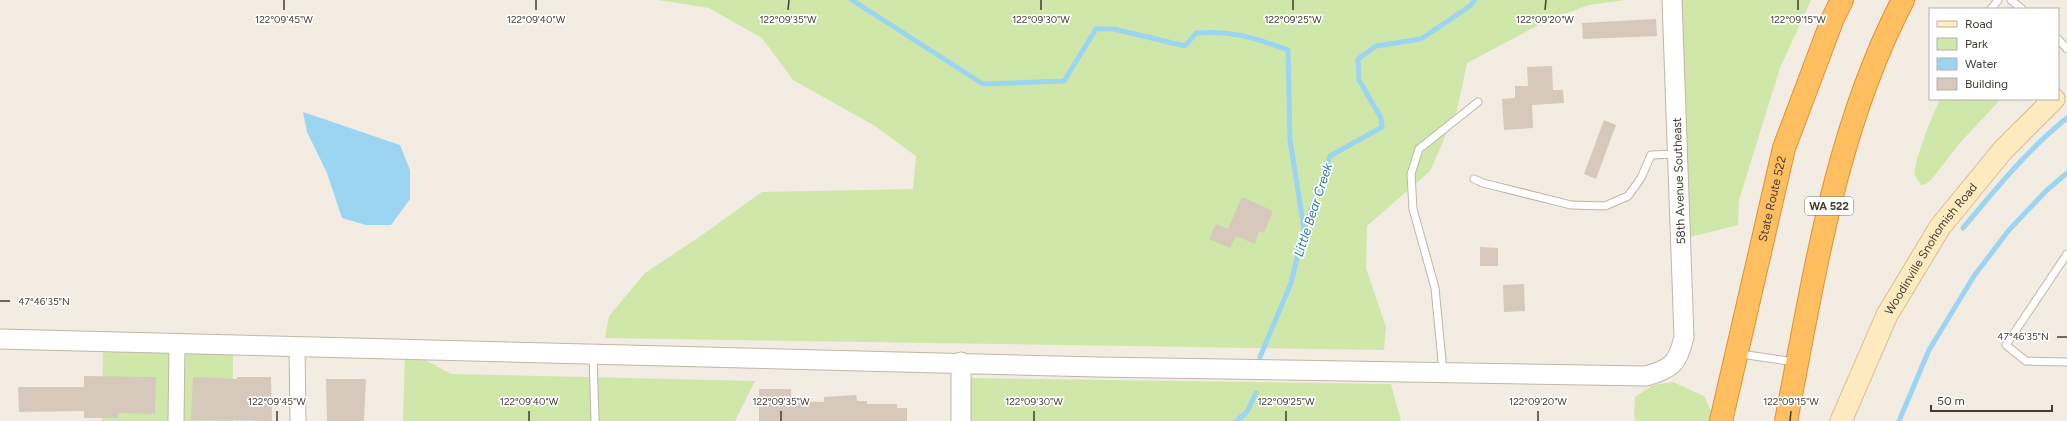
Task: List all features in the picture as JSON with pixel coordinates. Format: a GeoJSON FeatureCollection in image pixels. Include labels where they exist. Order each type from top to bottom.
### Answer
{"type":"FeatureCollection","features":[{"type":"Feature","properties":{"kind":"highway","name":"State Route 522"},"geometry":{"type":"LineString","coordinates":[[1722,412],[1784,148],[1830,25],[1842,0]]}},
{"type":"Feature","properties":{"kind":"highway","name":"WA 522"},"geometry":{"type":"LineString","coordinates":[[1786,421],[1828,210],[1852,121],[1886,32],[1903,0]]}},
{"type":"Feature","properties":{"kind":"main road"},"geometry":{"type":"LineString","coordinates":[[2059,95],[2067,89]]}},
{"type":"Feature","properties":{"kind":"main road","name":"Woodinville Snohomish Road"},"geometry":{"type":"LineString","coordinates":[[1841,421],[1888,316],[1940,227],[2003,150],[2053,100]]}},
{"type":"Feature","properties":{"kind":"street","name":"58th Avenue Southeast"},"geometry":{"type":"LineString","coordinates":[[1443,371],[1646,376],[1663,371],[1676,361],[1681,353],[1684,337],[1672,0]]}},
{"type":"Feature","properties":{"kind":"street"},"geometry":{"type":"LineString","coordinates":[[0,339],[962,362],[1111,367],[1443,371]]}},
{"type":"Feature","properties":{"kind":"street"},"geometry":{"type":"LineString","coordinates":[[176,344],[176,421]]}},
{"type":"Feature","properties":{"kind":"street"},"geometry":{"type":"LineString","coordinates":[[297,347],[298,421]]}},
{"type":"Feature","properties":{"kind":"street"},"geometry":{"type":"LineString","coordinates":[[961,421],[962,362]]}},
{"type":"Feature","properties":{"kind":"lane"},"geometry":{"type":"LineString","coordinates":[[1992,8],[1998,0]]}},
{"type":"Feature","properties":{"kind":"lane"},"geometry":{"type":"LineString","coordinates":[[2011,0],[2021,8]]}},
{"type":"Feature","properties":{"kind":"lane"},"geometry":{"type":"LineString","coordinates":[[2059,40],[2067,49]]}},
{"type":"Feature","properties":{"kind":"lane"},"geometry":{"type":"LineString","coordinates":[[1443,371],[1435,288],[1413,209],[1411,174],[1419,149],[1478,102]]}},
{"type":"Feature","properties":{"kind":"lane"},"geometry":{"type":"LineString","coordinates":[[1474,179],[1483,183],[1571,205],[1604,206],[1628,196],[1641,178],[1651,155],[1678,154]]}},
{"type":"Feature","properties":{"kind":"lane"},"geometry":{"type":"LineString","coordinates":[[2067,254],[2006,345],[2026,361],[2067,362]]}},
{"type":"Feature","properties":{"kind":"lane"},"geometry":{"type":"LineString","coordinates":[[593,354],[595,421]]}},
{"type":"Feature","properties":{"kind":"lane"},"geometry":{"type":"LineString","coordinates":[[1736,354],[1797,363]]}},
{"type":"Feature","properties":{"kind":"green space"},"geometry":{"type":"Polygon","coordinates":[[[658,0],[1624,0],[1589,5],[1548,20],[1467,63],[1457,110],[1430,171],[1367,226],[1366,268],[1386,327],[1384,350],[605,338],[609,316],[645,273],[702,235],[762,192],[913,189],[916,156],[875,126],[793,80],[762,38],[709,8],[658,0]]]}},
{"type":"Feature","properties":{"kind":"green space"},"geometry":{"type":"Polygon","coordinates":[[[1680,0],[1811,0],[1780,68],[1739,200],[1738,225],[1690,237],[1680,0]]]}},
{"type":"Feature","properties":{"kind":"green space"},"geometry":{"type":"Polygon","coordinates":[[[1940,100],[2000,100],[1959,144],[1931,180],[1926,184],[1921,185],[1914,174],[1919,154],[1940,100]]]}},
{"type":"Feature","properties":{"kind":"green space"},"geometry":{"type":"Polygon","coordinates":[[[103,343],[233,345],[233,421],[102,421],[103,343]]]}},
{"type":"Feature","properties":{"kind":"green space"},"geometry":{"type":"Polygon","coordinates":[[[405,349],[451,374],[755,381],[735,421],[403,421],[405,349]]]}},
{"type":"Feature","properties":{"kind":"green space"},"geometry":{"type":"Polygon","coordinates":[[[970,378],[1391,384],[1401,421],[970,421],[970,378]]]}},
{"type":"Feature","properties":{"kind":"green space"},"geometry":{"type":"Polygon","coordinates":[[[1673,382],[1704,396],[1713,415],[1711,421],[1636,421],[1634,416],[1635,397],[1653,385],[1673,382]]]}},
{"type":"Feature","properties":{"kind":"water"},"geometry":{"type":"Polygon","coordinates":[[[303,112],[400,145],[410,170],[410,199],[391,225],[366,225],[342,218],[327,173],[307,132],[303,112]]]}},
{"type":"Feature","properties":{"kind":"building"},"geometry":{"type":"Polygon","coordinates":[[[1656,19],[1657,36],[1583,39],[1582,23],[1656,19]]]}},
{"type":"Feature","properties":{"kind":"building"},"geometry":{"type":"Polygon","coordinates":[[[1552,66],[1553,90],[1563,90],[1564,103],[1532,105],[1533,128],[1504,130],[1502,99],[1515,98],[1515,86],[1528,86],[1527,67],[1552,66]]]}},
{"type":"Feature","properties":{"kind":"building"},"geometry":{"type":"Polygon","coordinates":[[[1604,120],[1616,125],[1596,179],[1584,174],[1604,120]]]}},
{"type":"Feature","properties":{"kind":"building"},"geometry":{"type":"Polygon","coordinates":[[[1242,197],[1273,211],[1264,233],[1259,231],[1255,244],[1236,236],[1230,248],[1209,239],[1216,224],[1228,229],[1242,197]]]}},
{"type":"Feature","properties":{"kind":"building"},"geometry":{"type":"Polygon","coordinates":[[[1480,247],[1498,248],[1498,266],[1480,266],[1480,247]]]}},
{"type":"Feature","properties":{"kind":"building"},"geometry":{"type":"Polygon","coordinates":[[[1524,284],[1525,311],[1504,312],[1503,285],[1524,284]]]}},
{"type":"Feature","properties":{"kind":"building"},"geometry":{"type":"Polygon","coordinates":[[[84,376],[156,377],[155,414],[118,413],[118,418],[84,418],[84,411],[19,412],[18,387],[84,387],[84,376]]]}},
{"type":"Feature","properties":{"kind":"building"},"geometry":{"type":"Polygon","coordinates":[[[193,377],[237,379],[237,377],[271,377],[272,421],[191,420],[193,377]]]}},
{"type":"Feature","properties":{"kind":"building"},"geometry":{"type":"Polygon","coordinates":[[[326,379],[366,379],[364,421],[327,421],[326,379]]]}},
{"type":"Feature","properties":{"kind":"building"},"geometry":{"type":"Polygon","coordinates":[[[759,389],[791,389],[791,401],[824,402],[824,397],[856,395],[857,401],[867,401],[867,404],[897,404],[897,408],[907,408],[907,421],[759,421],[759,389]]]}},
{"type":"Feature","properties":{"kind":"waterway"},"geometry":{"type":"LineString","coordinates":[[852,0],[983,84],[1064,81],[1096,29],[1114,29],[1185,46],[1196,33],[1209,32],[1232,34],[1265,42],[1288,50],[1290,140],[1304,229]]}},
{"type":"Feature","properties":{"kind":"waterway","name":"Little Bear Creek"},"geometry":{"type":"LineString","coordinates":[[1260,357],[1291,283],[1304,229],[1330,156],[1382,127],[1381,118],[1359,80],[1358,59],[1376,46],[1421,39],[1470,6],[1475,0]]}},
{"type":"Feature","properties":{"kind":"waterway"},"geometry":{"type":"LineString","coordinates":[[1963,228],[2025,157],[2052,130],[2067,118]]}},
{"type":"Feature","properties":{"kind":"waterway"},"geometry":{"type":"LineString","coordinates":[[1899,421],[1929,350],[1974,276],[2009,230],[2046,191],[2067,173]]}},
{"type":"Feature","properties":{"kind":"waterway","name":"Little Bear Creek"},"geometry":{"type":"LineString","coordinates":[[1236,421],[1247,412],[1256,393]]}}]}
